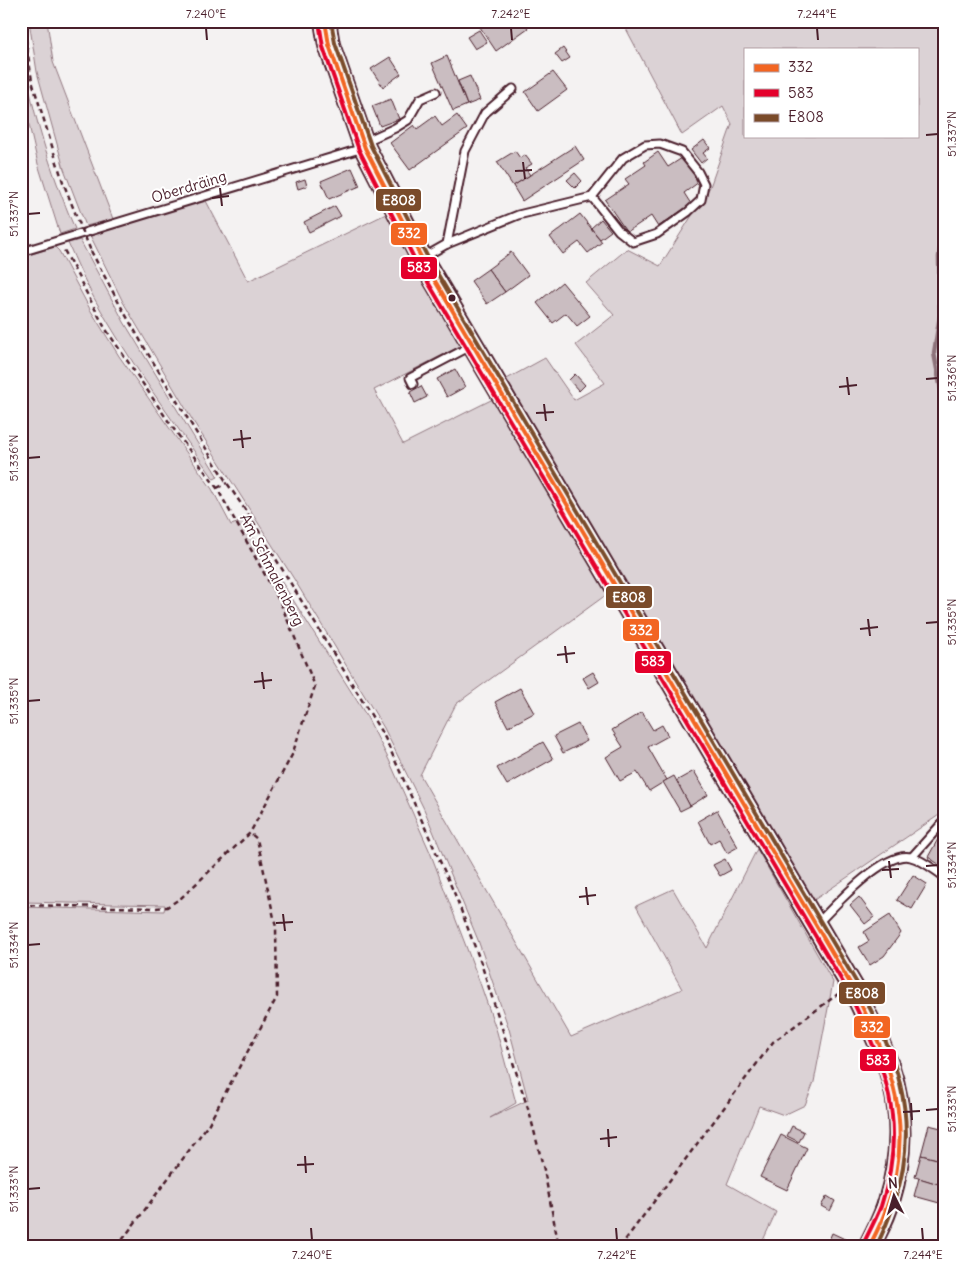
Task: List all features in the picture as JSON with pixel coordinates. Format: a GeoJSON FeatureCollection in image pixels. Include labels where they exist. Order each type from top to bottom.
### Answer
{"type":"FeatureCollection","features":[{"type":"Feature","properties":{"kind":"main road"},"geometry":{"type":"LineString","coordinates":[[325,21],[329,45],[364,145],[422,259],[853,988],[870,1023],[890,1070],[899,1114],[899,1156],[889,1202],[868,1247]]}},
{"type":"Feature","properties":{"kind":"lane"},"geometry":{"type":"LineString","coordinates":[[448,244],[465,151],[485,113],[513,89]]}},
{"type":"Feature","properties":{"kind":"lane","name":"Oberdräing"},"geometry":{"type":"LineString","coordinates":[[21,252],[364,145],[408,120],[420,99],[436,92]]}},
{"type":"Feature","properties":{"kind":"lane"},"geometry":{"type":"LineString","coordinates":[[422,259],[448,244],[518,215],[592,197],[623,158],[644,145],[660,144],[682,152],[698,172],[704,184],[701,200],[688,212],[657,234],[633,242],[619,231],[592,197]]}},
{"type":"Feature","properties":{"kind":"lane"},"geometry":{"type":"LineString","coordinates":[[413,384],[410,378],[473,345]]}},
{"type":"Feature","properties":{"kind":"lane"},"geometry":{"type":"LineString","coordinates":[[912,858],[945,820]]}},
{"type":"Feature","properties":{"kind":"lane"},"geometry":{"type":"LineString","coordinates":[[816,925],[871,873],[894,858],[909,856],[945,876]]}},
{"type":"Feature","properties":{"kind":"path"},"geometry":{"type":"LineString","coordinates":[[23,21],[32,81],[63,182],[91,251],[147,352],[227,483],[254,523],[384,738],[456,897],[503,1028],[530,1115],[544,1170],[559,1247]]}},
{"type":"Feature","properties":{"kind":"path","name":"Am Schmalenberg"},"geometry":{"type":"LineString","coordinates":[[21,905],[166,907],[182,898],[250,833],[292,755],[315,686],[280,602],[217,488],[104,328],[59,240]]}},
{"type":"Feature","properties":{"kind":"path"},"geometry":{"type":"LineString","coordinates":[[217,488],[227,483]]}},
{"type":"Feature","properties":{"kind":"path"},"geometry":{"type":"LineString","coordinates":[[117,1247],[208,1125],[277,997],[276,927],[257,840],[250,833]]}},
{"type":"Feature","properties":{"kind":"path"},"geometry":{"type":"LineString","coordinates":[[620,1247],[773,1042],[840,992],[853,988]]}},
{"type":"Feature","properties":{"kind":"shaded area"},"geometry":{"type":"Polygon","coordinates":[[[29,21],[47,21],[53,62],[113,219],[86,226],[64,169],[37,72],[29,21]]]}},
{"type":"Feature","properties":{"kind":"shaded area"},"geometry":{"type":"Polygon","coordinates":[[[622,21],[945,21],[945,811],[811,902],[503,381],[545,358],[574,400],[605,383],[576,345],[614,315],[586,283],[627,249],[660,266],[710,187],[732,124],[723,106],[682,135],[622,21]]]}},
{"type":"Feature","properties":{"kind":"shaded area"},"geometry":{"type":"Polygon","coordinates":[[[21,43],[35,114],[57,184],[75,229],[60,234],[38,164],[21,90],[21,43]]]}},
{"type":"Feature","properties":{"kind":"shaded area"},"geometry":{"type":"Polygon","coordinates":[[[205,199],[248,281],[388,213],[464,344],[374,390],[403,444],[495,398],[557,507],[610,592],[456,704],[420,775],[571,1037],[682,989],[636,906],[673,889],[707,948],[757,849],[833,982],[814,1082],[805,1105],[784,1115],[759,1106],[727,1184],[776,1212],[760,1247],[21,1247],[21,907],[164,911],[165,905],[21,902],[21,257],[55,247],[119,356],[212,489],[231,525],[243,521],[366,715],[389,760],[430,852],[497,1032],[516,1103],[490,1118],[528,1100],[509,1029],[478,940],[424,809],[384,728],[294,579],[193,421],[123,302],[90,235],[205,199]]]}},
{"type":"Feature","properties":{"kind":"shaded area"},"geometry":{"type":"Polygon","coordinates":[[[80,240],[124,322],[218,477],[214,479],[182,435],[107,321],[68,243],[80,240]]]}},
{"type":"Feature","properties":{"kind":"building"},"geometry":{"type":"Polygon","coordinates":[[[488,21],[523,21],[528,28],[496,51],[480,27],[488,21]]]}},
{"type":"Feature","properties":{"kind":"building"},"geometry":{"type":"Polygon","coordinates":[[[479,30],[487,42],[475,49],[467,37],[479,30]]]}},
{"type":"Feature","properties":{"kind":"building"},"geometry":{"type":"Polygon","coordinates":[[[563,48],[570,58],[562,63],[555,54],[563,48]]]}},
{"type":"Feature","properties":{"kind":"building"},"geometry":{"type":"Polygon","coordinates":[[[447,56],[467,105],[453,111],[432,63],[447,56]]]}},
{"type":"Feature","properties":{"kind":"building"},"geometry":{"type":"Polygon","coordinates":[[[390,57],[401,74],[383,87],[371,69],[390,57]]]}},
{"type":"Feature","properties":{"kind":"building"},"geometry":{"type":"Polygon","coordinates":[[[553,72],[567,90],[538,111],[525,92],[553,72]]]}},
{"type":"Feature","properties":{"kind":"building"},"geometry":{"type":"Polygon","coordinates":[[[470,76],[480,100],[467,105],[458,81],[470,76]]]}},
{"type":"Feature","properties":{"kind":"building"},"geometry":{"type":"Polygon","coordinates":[[[391,99],[399,119],[380,126],[372,106],[391,99]]]}},
{"type":"Feature","properties":{"kind":"building"},"geometry":{"type":"Polygon","coordinates":[[[457,115],[467,129],[410,170],[390,143],[414,125],[417,129],[435,116],[442,126],[457,115]]]}},
{"type":"Feature","properties":{"kind":"building"},"geometry":{"type":"Polygon","coordinates":[[[704,140],[710,148],[703,153],[707,158],[701,163],[691,150],[704,140]]]}},
{"type":"Feature","properties":{"kind":"building"},"geometry":{"type":"Polygon","coordinates":[[[575,146],[584,160],[522,201],[513,186],[575,146]]]}},
{"type":"Feature","properties":{"kind":"building"},"geometry":{"type":"Polygon","coordinates":[[[515,151],[520,158],[525,155],[532,164],[525,168],[530,175],[513,186],[497,162],[515,151]]]}},
{"type":"Feature","properties":{"kind":"building"},"geometry":{"type":"Polygon","coordinates":[[[658,152],[668,167],[682,158],[699,182],[684,193],[691,204],[658,227],[651,216],[627,232],[605,200],[629,184],[625,179],[646,165],[644,162],[658,152]]]}},
{"type":"Feature","properties":{"kind":"building"},"geometry":{"type":"Polygon","coordinates":[[[352,168],[360,186],[329,199],[321,181],[352,168]]]}},
{"type":"Feature","properties":{"kind":"building"},"geometry":{"type":"Polygon","coordinates":[[[575,173],[582,181],[575,188],[567,180],[575,173]]]}},
{"type":"Feature","properties":{"kind":"building"},"geometry":{"type":"Polygon","coordinates":[[[305,179],[307,186],[298,189],[296,182],[305,179]]]}},
{"type":"Feature","properties":{"kind":"building"},"geometry":{"type":"Polygon","coordinates":[[[335,206],[341,216],[309,232],[304,222],[335,206]]]}},
{"type":"Feature","properties":{"kind":"building"},"geometry":{"type":"Polygon","coordinates":[[[580,214],[602,242],[588,253],[579,242],[563,254],[550,237],[580,214]]]}},
{"type":"Feature","properties":{"kind":"building"},"geometry":{"type":"Polygon","coordinates":[[[601,219],[611,231],[600,239],[591,228],[601,219]]]}},
{"type":"Feature","properties":{"kind":"building"},"geometry":{"type":"Polygon","coordinates":[[[511,252],[528,275],[505,292],[488,269],[511,252]]]}},
{"type":"Feature","properties":{"kind":"building"},"geometry":{"type":"Polygon","coordinates":[[[488,269],[505,292],[487,304],[471,281],[488,269]]]}},
{"type":"Feature","properties":{"kind":"building"},"geometry":{"type":"Polygon","coordinates":[[[562,282],[590,316],[577,326],[566,313],[553,323],[537,303],[562,282]]]}},
{"type":"Feature","properties":{"kind":"building"},"geometry":{"type":"Polygon","coordinates":[[[455,369],[465,387],[447,397],[437,379],[455,369]]]}},
{"type":"Feature","properties":{"kind":"building"},"geometry":{"type":"Polygon","coordinates":[[[575,374],[585,385],[579,391],[569,380],[575,374]]]}},
{"type":"Feature","properties":{"kind":"building"},"geometry":{"type":"Polygon","coordinates":[[[421,386],[427,397],[415,403],[410,392],[421,386]]]}},
{"type":"Feature","properties":{"kind":"building"},"geometry":{"type":"Polygon","coordinates":[[[593,672],[599,682],[589,688],[583,678],[593,672]]]}},
{"type":"Feature","properties":{"kind":"building"},"geometry":{"type":"Polygon","coordinates":[[[520,688],[534,713],[508,727],[495,702],[520,688]]]}},
{"type":"Feature","properties":{"kind":"building"},"geometry":{"type":"Polygon","coordinates":[[[642,712],[653,730],[662,725],[668,736],[648,747],[667,780],[649,791],[637,772],[620,781],[606,757],[623,747],[612,730],[642,712]]]}},
{"type":"Feature","properties":{"kind":"building"},"geometry":{"type":"Polygon","coordinates":[[[578,724],[587,741],[563,753],[554,736],[578,724]]]}},
{"type":"Feature","properties":{"kind":"building"},"geometry":{"type":"Polygon","coordinates":[[[543,742],[553,759],[507,785],[497,768],[543,742]]]}},
{"type":"Feature","properties":{"kind":"building"},"geometry":{"type":"Polygon","coordinates":[[[694,771],[708,795],[690,806],[676,781],[694,771]]]}},
{"type":"Feature","properties":{"kind":"building"},"geometry":{"type":"Polygon","coordinates":[[[674,776],[690,806],[680,811],[663,782],[674,776]]]}},
{"type":"Feature","properties":{"kind":"building"},"geometry":{"type":"Polygon","coordinates":[[[717,810],[738,847],[727,853],[719,839],[710,844],[698,821],[717,810]]]}},
{"type":"Feature","properties":{"kind":"building"},"geometry":{"type":"Polygon","coordinates":[[[938,839],[945,843],[945,857],[940,865],[928,857],[938,839]]]}},
{"type":"Feature","properties":{"kind":"building"},"geometry":{"type":"Polygon","coordinates":[[[725,859],[731,870],[720,876],[713,865],[725,859]]]}},
{"type":"Feature","properties":{"kind":"building"},"geometry":{"type":"Polygon","coordinates":[[[913,875],[927,884],[912,909],[897,900],[913,875]]]}},
{"type":"Feature","properties":{"kind":"building"},"geometry":{"type":"Polygon","coordinates":[[[859,897],[874,917],[865,924],[850,905],[859,897]]]}},
{"type":"Feature","properties":{"kind":"building"},"geometry":{"type":"Polygon","coordinates":[[[890,915],[901,933],[884,956],[870,965],[859,947],[869,941],[864,932],[890,915]]]}},
{"type":"Feature","properties":{"kind":"building"},"geometry":{"type":"Polygon","coordinates":[[[929,1125],[945,1129],[945,1161],[921,1155],[929,1125]]]}},
{"type":"Feature","properties":{"kind":"building"},"geometry":{"type":"Polygon","coordinates":[[[792,1126],[804,1132],[799,1142],[787,1136],[792,1126]]]}},
{"type":"Feature","properties":{"kind":"building"},"geometry":{"type":"Polygon","coordinates":[[[781,1135],[807,1148],[787,1190],[760,1177],[781,1135]]]}},
{"type":"Feature","properties":{"kind":"building"},"geometry":{"type":"Polygon","coordinates":[[[921,1155],[945,1161],[945,1186],[915,1177],[921,1155]]]}},
{"type":"Feature","properties":{"kind":"building"},"geometry":{"type":"Polygon","coordinates":[[[919,1178],[945,1186],[943,1204],[914,1196],[919,1178]]]}},
{"type":"Feature","properties":{"kind":"building"},"geometry":{"type":"Polygon","coordinates":[[[827,1196],[835,1201],[830,1211],[821,1206],[827,1196]]]}},
{"type":"Feature","properties":{"kind":"building"},"geometry":{"type":"Polygon","coordinates":[[[832,1233],[847,1240],[844,1247],[826,1247],[832,1233]]]}},
{"type":"Feature","properties":{"kind":"waterway"},"geometry":{"type":"LineString","coordinates":[[945,212],[939,257],[940,315],[934,353],[945,411]]}},
{"type":"Feature","properties":{"kind":"transit line","name":"332"},"geometry":{"type":"LineString","coordinates":[[325,21],[329,45],[365,148],[422,259],[853,988],[879,1043],[896,1097],[899,1124],[899,1152],[895,1181],[878,1230],[869,1247]]}},
{"type":"Feature","properties":{"kind":"transit line","name":"E808"},"geometry":{"type":"LineString","coordinates":[[331,21],[335,43],[371,146],[427,256],[858,985],[882,1033],[897,1071],[906,1126],[903,1167],[899,1187],[893,1207],[876,1247]]}},
{"type":"Feature","properties":{"kind":"transit line","name":"583"},"geometry":{"type":"LineString","coordinates":[[319,22],[323,47],[359,150],[416,262],[848,991],[873,1044],[889,1095],[893,1121],[893,1148],[889,1176],[881,1206],[863,1244]]}}]}
